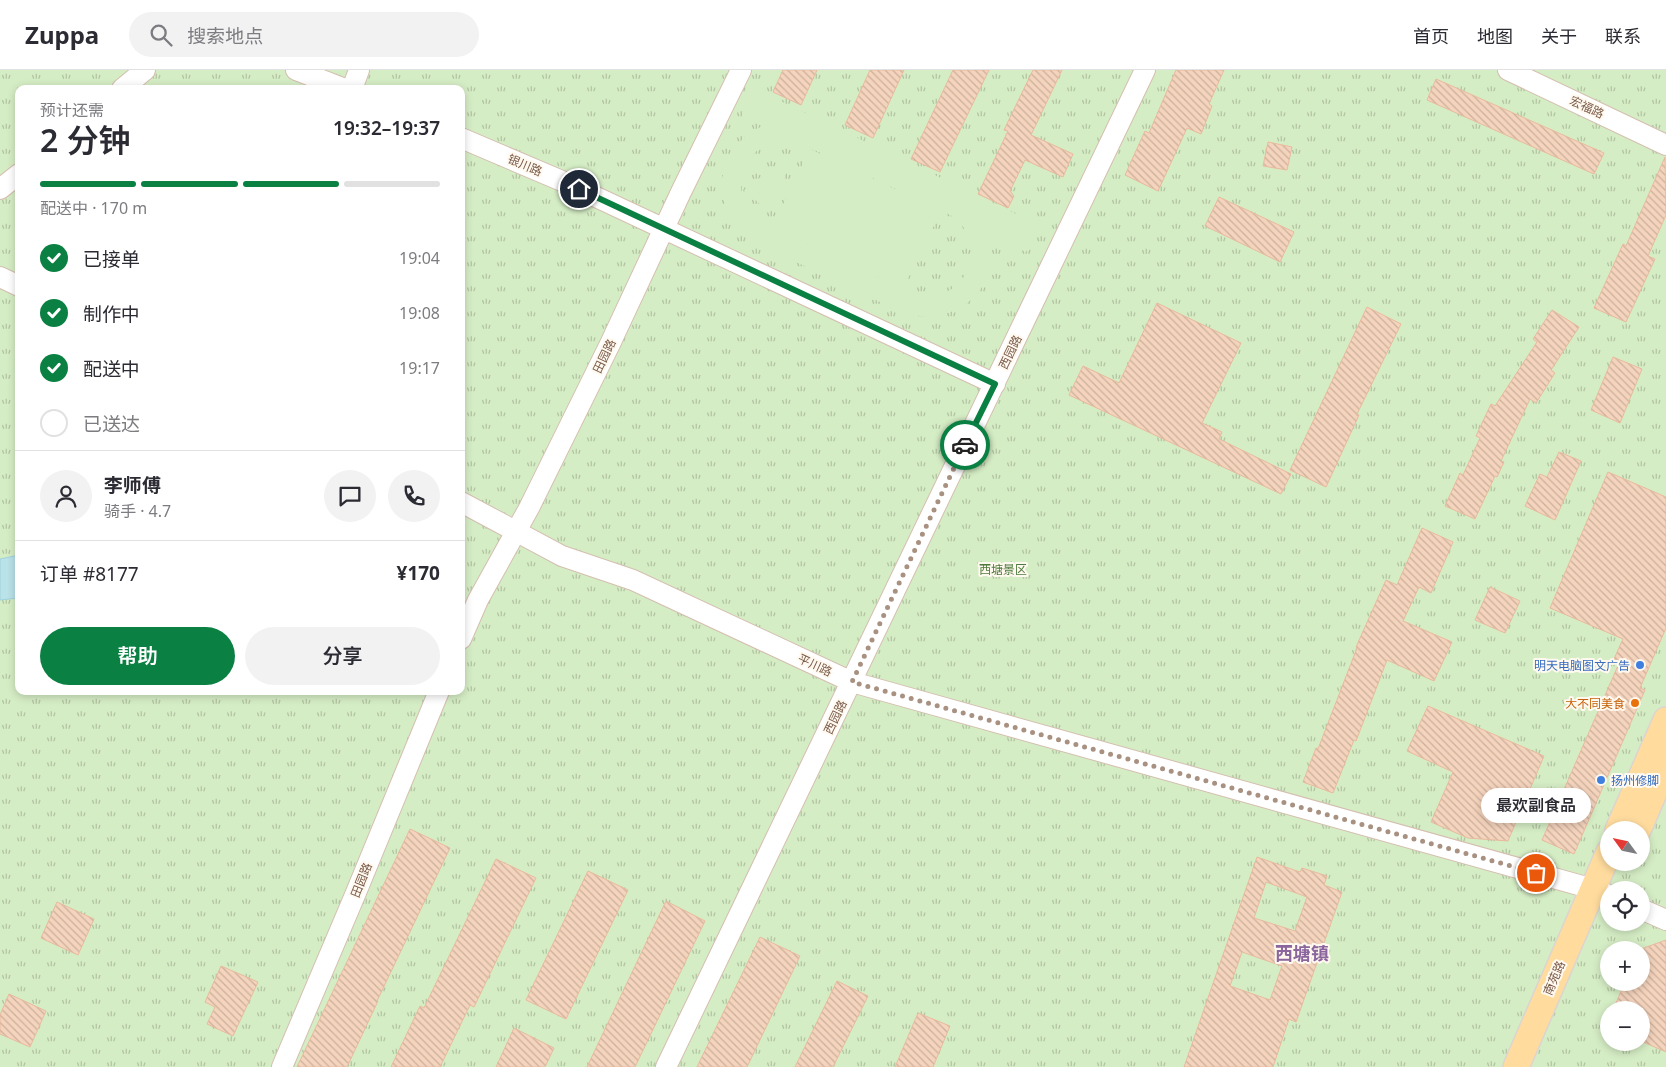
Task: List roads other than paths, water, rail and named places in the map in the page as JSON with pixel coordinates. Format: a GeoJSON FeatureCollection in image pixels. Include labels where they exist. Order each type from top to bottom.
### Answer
{"type":"FeatureCollection","features":[{"type":"Feature","properties":{"kind":"main road"},"geometry":{"type":"LineString","coordinates":[[1622,821],[1666,720]]}},
{"type":"Feature","properties":{"kind":"main road"},"geometry":{"type":"LineString","coordinates":[[1642,821],[1666,765]]}},
{"type":"Feature","properties":{"kind":"main road","name":"南苑路"},"geometry":{"type":"LineString","coordinates":[[1516,1067],[1600,902]]}},
{"type":"Feature","properties":{"kind":"main road","name":"南苑路"},"geometry":{"type":"LineString","coordinates":[[1533,1067],[1600,904]]}},
{"type":"Feature","properties":{"kind":"street"},"geometry":{"type":"LineString","coordinates":[[127,85],[145,70]]}},
{"type":"Feature","properties":{"kind":"street"},"geometry":{"type":"LineString","coordinates":[[296,70],[335,85]]}},
{"type":"Feature","properties":{"kind":"street"},"geometry":{"type":"LineString","coordinates":[[353,85],[359,70]]}},
{"type":"Feature","properties":{"kind":"street","name":"田园路"},"geometry":{"type":"LineString","coordinates":[[465,630],[478,600],[529,508],[610,344],[741,70]]}},
{"type":"Feature","properties":{"kind":"street","name":"西园路"},"geometry":{"type":"LineString","coordinates":[[666,1067],[1145,70]]}},
{"type":"Feature","properties":{"kind":"street","name":"宏福路"},"geometry":{"type":"LineString","coordinates":[[1508,70],[1666,145]]}},
{"type":"Feature","properties":{"kind":"street","name":"银川路"},"geometry":{"type":"LineString","coordinates":[[465,140],[562,181],[664,228],[995,384]]}},
{"type":"Feature","properties":{"kind":"street"},"geometry":{"type":"LineString","coordinates":[[0,189],[15,177]]}},
{"type":"Feature","properties":{"kind":"street"},"geometry":{"type":"LineString","coordinates":[[0,277],[15,284]]}},
{"type":"Feature","properties":{"kind":"street","name":"平川路"},"geometry":{"type":"LineString","coordinates":[[465,504],[562,556],[633,580],[852,682],[1600,891]]}},
{"type":"Feature","properties":{"kind":"street","name":"田园路"},"geometry":{"type":"LineString","coordinates":[[282,1067],[437,695]]}},
{"type":"Feature","properties":{"kind":"street"},"geometry":{"type":"LineString","coordinates":[[1650,913],[1666,920]]}},
{"type":"Feature","properties":{"kind":"water"},"geometry":{"type":"Polygon","coordinates":[[[15,556],[15,598],[0,600],[0,559],[15,556]]]}},
{"type":"Feature","properties":{"kind":"place","name":"明天电脑图文广告"},"geometry":{"type":"Point","coordinates":[1640,665]}},
{"type":"Feature","properties":{"kind":"place","name":"大不同美食"},"geometry":{"type":"Point","coordinates":[1635,703]}},
{"type":"Feature","properties":{"kind":"place","name":"扬州修脚"},"geometry":{"type":"Point","coordinates":[1601,780]}},
{"type":"Feature","properties":{"kind":"place","name":"最欢副食品"},"geometry":{"type":"Point","coordinates":[1536,873]}},
{"type":"Feature","properties":{"kind":"district","name":"西塘镇"},"geometry":{"type":"Point","coordinates":[1302,953]}},
{"type":"Feature","properties":{"kind":"park label","name":"西塘景区"},"geometry":{"type":"Point","coordinates":[1003,569]}}]}
